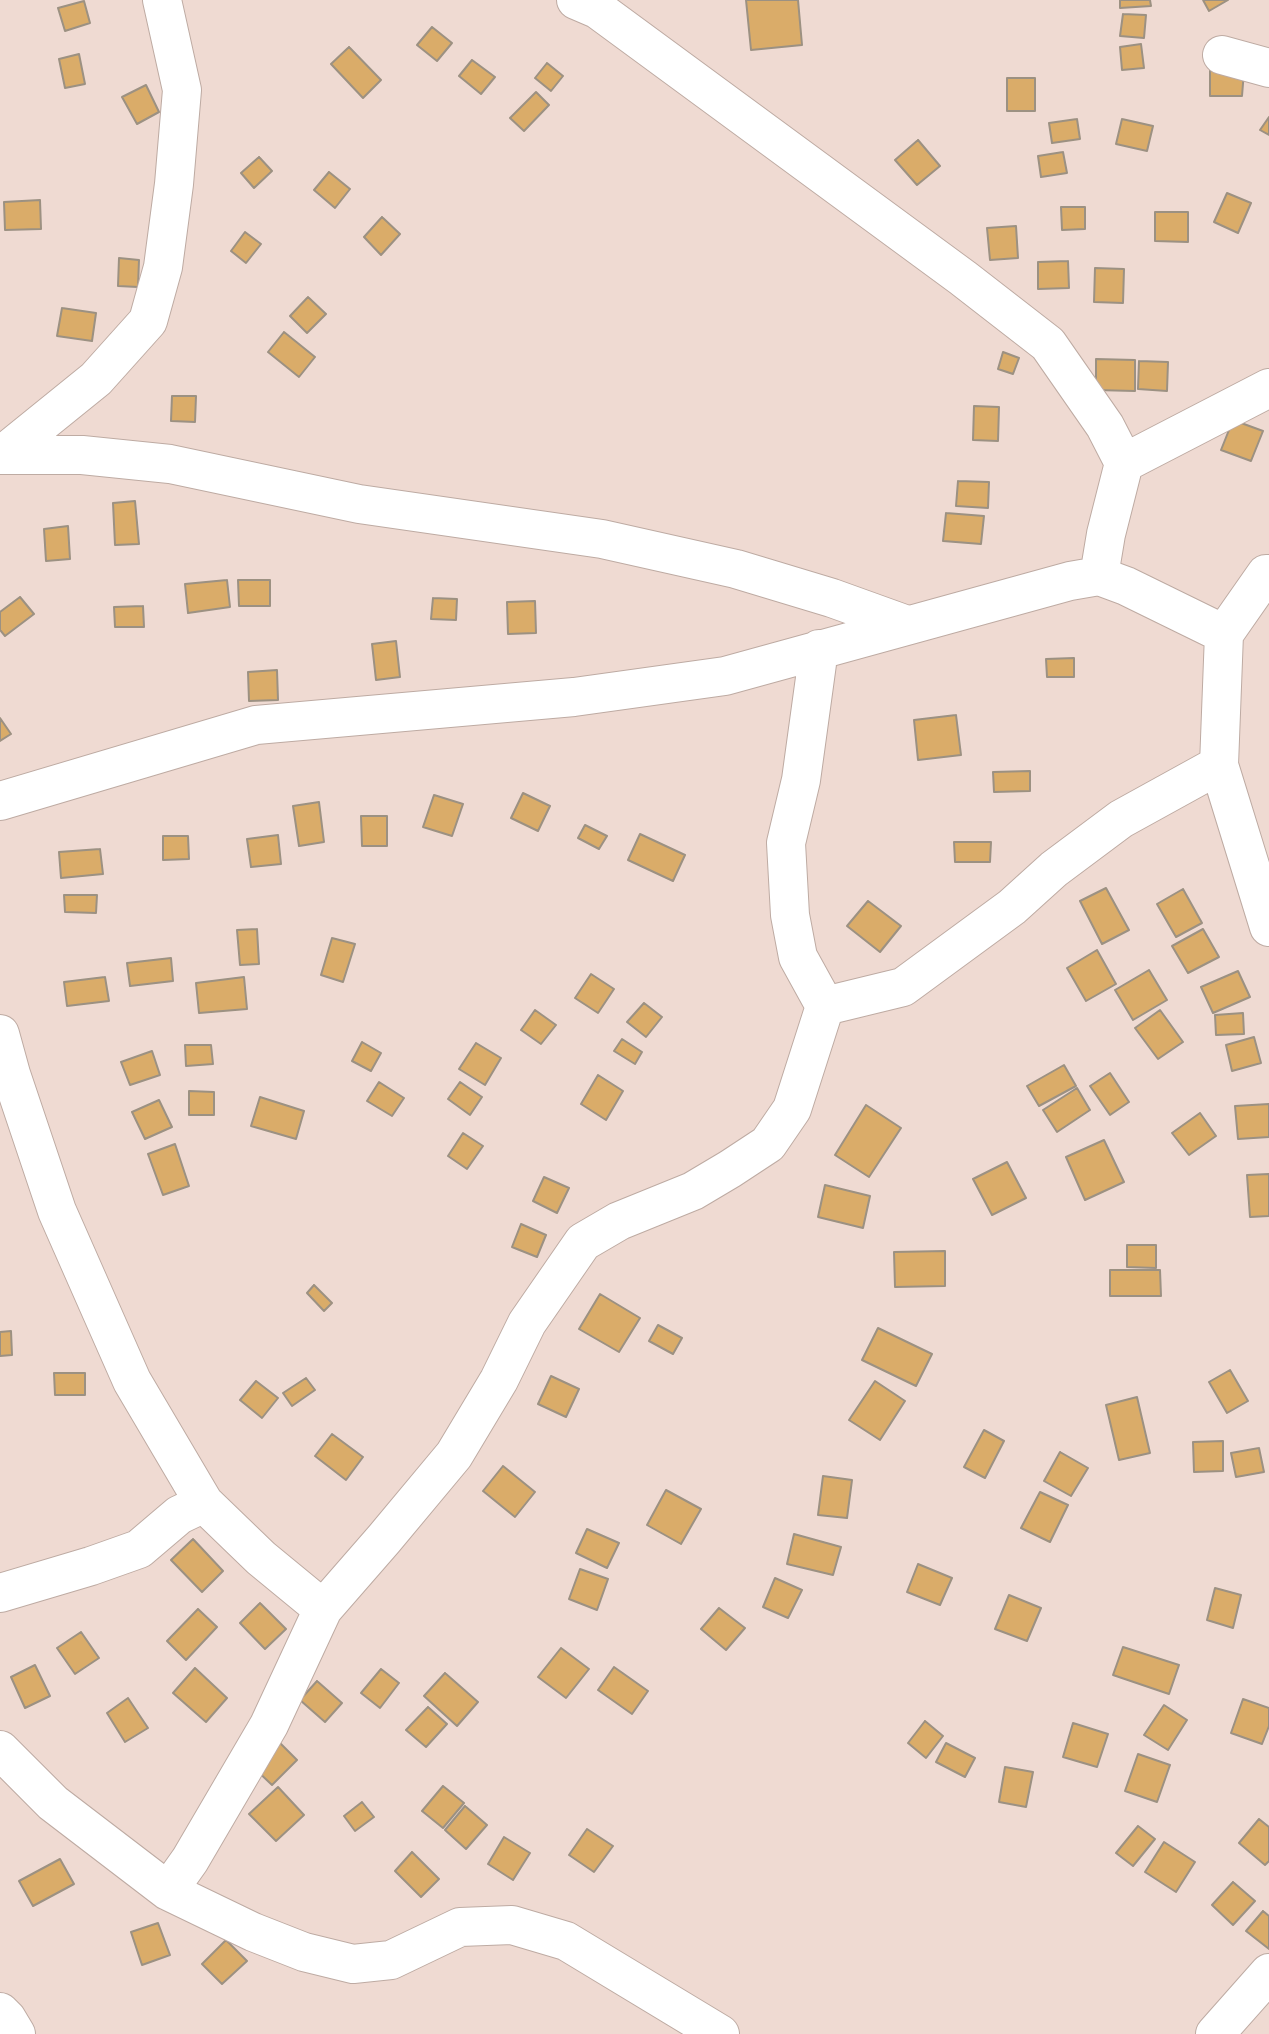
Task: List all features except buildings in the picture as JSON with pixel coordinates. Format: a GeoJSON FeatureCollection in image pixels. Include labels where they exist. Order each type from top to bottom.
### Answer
{"type":"FeatureCollection","features":[{"type":"Feature","properties":{"kind":"street"},"geometry":{"type":"LineString","coordinates":[[1,455],[96,379],[148,321],[163,268],[182,90],[162,0]]}},
{"type":"Feature","properties":{"kind":"street"},"geometry":{"type":"LineString","coordinates":[[576,0],[597,9],[963,278],[1048,344],[1105,426],[1124,463],[1106,534],[1099,576]]}},
{"type":"Feature","properties":{"kind":"street"},"geometry":{"type":"LineString","coordinates":[[1222,55],[1269,68]]}},
{"type":"Feature","properties":{"kind":"street"},"geometry":{"type":"LineString","coordinates":[[1124,463],[1269,388]]}},
{"type":"Feature","properties":{"kind":"street"},"geometry":{"type":"LineString","coordinates":[[1,455],[82,455],[170,464],[359,504],[601,538],[736,569],[832,598],[907,625]]}},
{"type":"Feature","properties":{"kind":"street"},"geometry":{"type":"LineString","coordinates":[[1268,572],[1224,634],[1219,765],[1269,927]]}},
{"type":"Feature","properties":{"kind":"street"},"geometry":{"type":"LineString","coordinates":[[0,801],[256,725],[574,696],[725,676],[1070,581],[1099,576],[1126,586],[1224,634]]}},
{"type":"Feature","properties":{"kind":"street"},"geometry":{"type":"LineString","coordinates":[[168,1891],[190,1860],[269,1725],[323,1609],[454,1455],[499,1380],[527,1323],[583,1242],[619,1221],[693,1191],[768,1144],[792,1109],[825,1006],[798,957],[790,915],[786,843],[801,780],[819,649]]}},
{"type":"Feature","properties":{"kind":"street"},"geometry":{"type":"LineString","coordinates":[[825,1006],[903,987],[1012,907],[1054,869],[1121,819],[1219,765]]}},
{"type":"Feature","properties":{"kind":"street"},"geometry":{"type":"LineString","coordinates":[[0,1034],[10,1074],[57,1211],[132,1381],[204,1503],[261,1558],[323,1609]]}},
{"type":"Feature","properties":{"kind":"street"},"geometry":{"type":"LineString","coordinates":[[0,1592],[139,1549],[179,1516],[204,1503]]}},
{"type":"Feature","properties":{"kind":"street"},"geometry":{"type":"LineString","coordinates":[[0,1750],[53,1802],[168,1891],[253,1932],[304,1952],[352,1964],[391,1960],[460,1927],[512,1925],[566,1941],[720,2034]]}},
{"type":"Feature","properties":{"kind":"street"},"geometry":{"type":"LineString","coordinates":[[1216,2034],[1269,1973]]}},
{"type":"Feature","properties":{"kind":"street"},"geometry":{"type":"LineString","coordinates":[[0,2012],[16,2034]]}}]}
